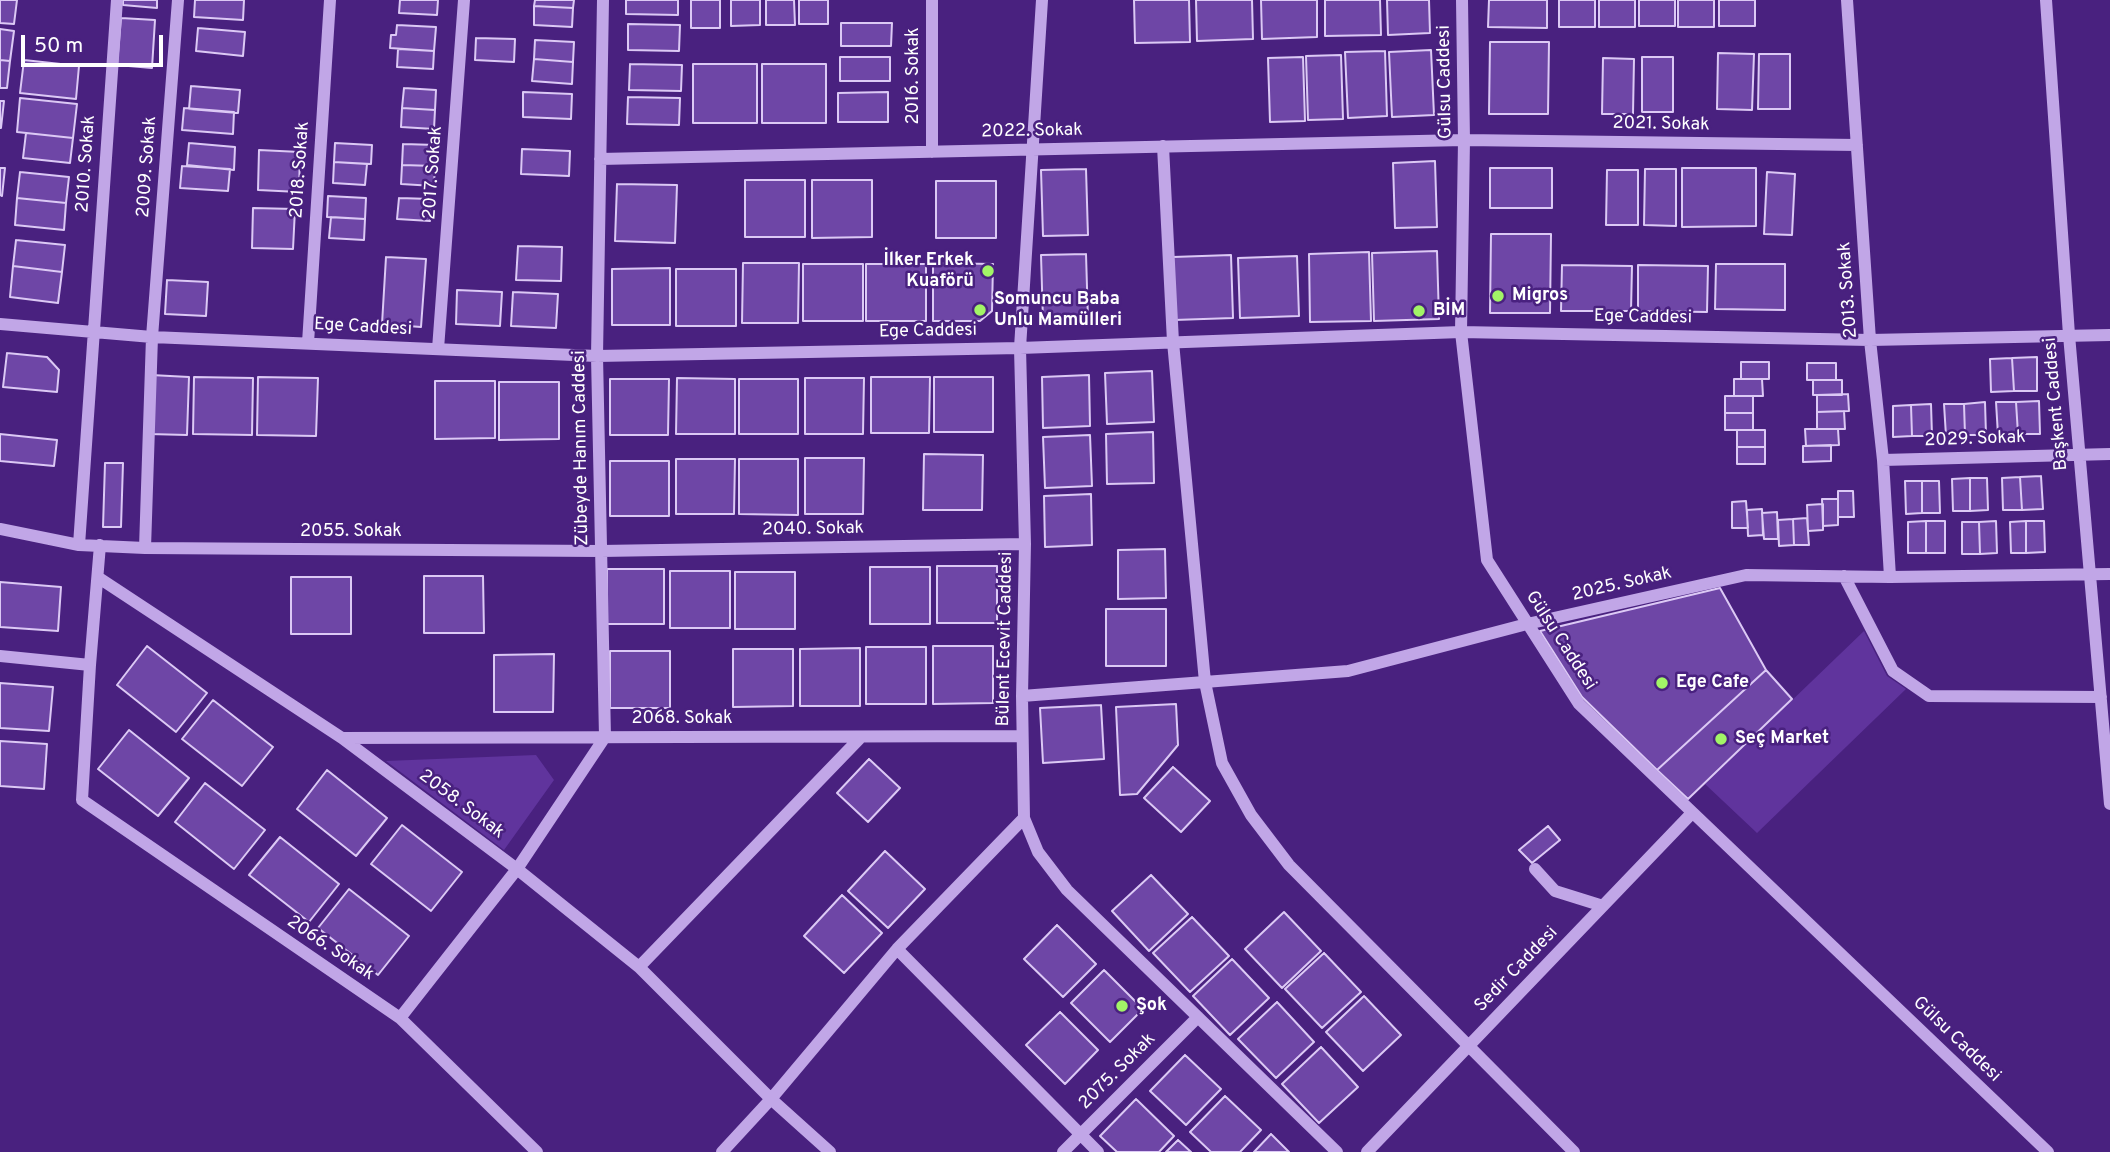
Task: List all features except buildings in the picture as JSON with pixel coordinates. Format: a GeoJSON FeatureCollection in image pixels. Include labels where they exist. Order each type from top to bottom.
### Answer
{"type":"FeatureCollection","features":[{"type":"Feature","properties":{"kind":"street","name":"2010. Sokak"},"geometry":{"type":"LineString","coordinates":[[79,545],[117,0]]}},
{"type":"Feature","properties":{"kind":"street","name":"2009. Sokak"},"geometry":{"type":"LineString","coordinates":[[145,548],[152,337],[178,0]]}},
{"type":"Feature","properties":{"kind":"street","name":"2018. Sokak"},"geometry":{"type":"LineString","coordinates":[[308,343],[330,0]]}},
{"type":"Feature","properties":{"kind":"street","name":"2017. Sokak"},"geometry":{"type":"LineString","coordinates":[[438,349],[464,0]]}},
{"type":"Feature","properties":{"kind":"street","name":"Zübeyde Hanım Caddesi"},"geometry":{"type":"LineString","coordinates":[[603,0],[597,356],[605,737]]}},
{"type":"Feature","properties":{"kind":"street","name":"2016. Sokak"},"geometry":{"type":"LineString","coordinates":[[932,0],[932,152]]}},
{"type":"Feature","properties":{"kind":"street","name":"Bülent Ecevit Caddesi"},"geometry":{"type":"LineString","coordinates":[[1042,0],[1020,348],[1025,544],[1022,696],[1024,818],[1038,852],[1067,890],[1337,1152]]}},
{"type":"Feature","properties":{"kind":"street","name":"Gülsu Caddesi"},"geometry":{"type":"LineString","coordinates":[[1462,0],[1464,140],[1461,331],[1487,560],[1579,704],[2048,1152]]}},
{"type":"Feature","properties":{"kind":"street","name":"2013. Sokak"},"geometry":{"type":"LineString","coordinates":[[1847,0],[1870,340],[1883,460],[1890,577]]}},
{"type":"Feature","properties":{"kind":"street","name":"Başkent Caddesi"},"geometry":{"type":"LineString","coordinates":[[2046,0],[2068,335],[2110,804]]}},
{"type":"Feature","properties":{"kind":"street","name":"2022. Sokak"},"geometry":{"type":"LineString","coordinates":[[600,159],[1464,140]]}},
{"type":"Feature","properties":{"kind":"street","name":"2021. Sokak"},"geometry":{"type":"LineString","coordinates":[[1464,140],[1857,145]]}},
{"type":"Feature","properties":{"kind":"street"},"geometry":{"type":"LineString","coordinates":[[1163,146],[1173,342],[1205,682],[1222,763],[1251,815],[1289,865],[1574,1152]]}},
{"type":"Feature","properties":{"kind":"street","name":"Ege Caddesi"},"geometry":{"type":"LineString","coordinates":[[0,324],[152,337],[597,356],[1020,348],[1461,331],[1870,340],[2110,335]]}},
{"type":"Feature","properties":{"kind":"street","name":"2029. Sokak"},"geometry":{"type":"LineString","coordinates":[[1883,460],[2110,454]]}},
{"type":"Feature","properties":{"kind":"street","name":"2055. Sokak"},"geometry":{"type":"LineString","coordinates":[[0,529],[79,545],[145,548],[601,551]]}},
{"type":"Feature","properties":{"kind":"street","name":"2040. Sokak"},"geometry":{"type":"LineString","coordinates":[[601,551],[1025,544]]}},
{"type":"Feature","properties":{"kind":"street"},"geometry":{"type":"LineString","coordinates":[[0,656],[90,665],[100,545]]}},
{"type":"Feature","properties":{"kind":"street","name":"2025. Sokak"},"geometry":{"type":"LineString","coordinates":[[1022,696],[1348,671],[1527,624],[1746,575],[1890,577],[2110,574]]}},
{"type":"Feature","properties":{"kind":"street"},"geometry":{"type":"LineString","coordinates":[[1844,576],[1893,671],[1929,696],[2101,697]]}},
{"type":"Feature","properties":{"kind":"street","name":"2058. Sokak"},"geometry":{"type":"LineString","coordinates":[[99,578],[342,738],[517,869],[639,967],[771,1099],[830,1152]]}},
{"type":"Feature","properties":{"kind":"street","name":"2066. Sokak"},"geometry":{"type":"LineString","coordinates":[[90,665],[82,800],[400,1018],[537,1152]]}},
{"type":"Feature","properties":{"kind":"street","name":"2068. Sokak"},"geometry":{"type":"LineString","coordinates":[[342,738],[1023,736]]}},
{"type":"Feature","properties":{"kind":"street"},"geometry":{"type":"LineString","coordinates":[[400,1018],[517,869],[605,737]]}},
{"type":"Feature","properties":{"kind":"street"},"geometry":{"type":"LineString","coordinates":[[639,967],[861,737]]}},
{"type":"Feature","properties":{"kind":"street","name":"Sedir Caddesi"},"geometry":{"type":"LineString","coordinates":[[1367,1152],[1692,813]]}},
{"type":"Feature","properties":{"kind":"street"},"geometry":{"type":"LineString","coordinates":[[722,1152],[771,1099],[897,949],[1024,818]]}},
{"type":"Feature","properties":{"kind":"street"},"geometry":{"type":"LineString","coordinates":[[1535,869],[1555,891],[1603,906]]}},
{"type":"Feature","properties":{"kind":"street"},"geometry":{"type":"LineString","coordinates":[[897,949],[1098,1152]]}},
{"type":"Feature","properties":{"kind":"street","name":"2075. Sokak"},"geometry":{"type":"LineString","coordinates":[[1063,1152],[1198,1017]]}},
{"type":"Feature","properties":{"kind":"shaded area"},"geometry":{"type":"Polygon","coordinates":[[[1864,631],[1887,676],[1906,689],[1757,833],[1705,784],[1864,631]]]}},
{"type":"Feature","properties":{"kind":"shaded area"},"geometry":{"type":"Polygon","coordinates":[[[536,755],[554,780],[504,850],[386,761],[536,755]]]}},
{"type":"Feature","properties":{"kind":"place","name":"İlker Erkek Kuaförü"},"geometry":{"type":"Point","coordinates":[988,271]}},
{"type":"Feature","properties":{"kind":"place","name":"Migros"},"geometry":{"type":"Point","coordinates":[1498,296]}},
{"type":"Feature","properties":{"kind":"place","name":"Somuncu Baba Unlu Mamülleri"},"geometry":{"type":"Point","coordinates":[980,310]}},
{"type":"Feature","properties":{"kind":"place","name":"BİM"},"geometry":{"type":"Point","coordinates":[1419,311]}},
{"type":"Feature","properties":{"kind":"place","name":"Ege Cafe"},"geometry":{"type":"Point","coordinates":[1662,683]}},
{"type":"Feature","properties":{"kind":"place","name":"Seç Market"},"geometry":{"type":"Point","coordinates":[1721,739]}},
{"type":"Feature","properties":{"kind":"place","name":"Şok"},"geometry":{"type":"Point","coordinates":[1122,1006]}}]}
